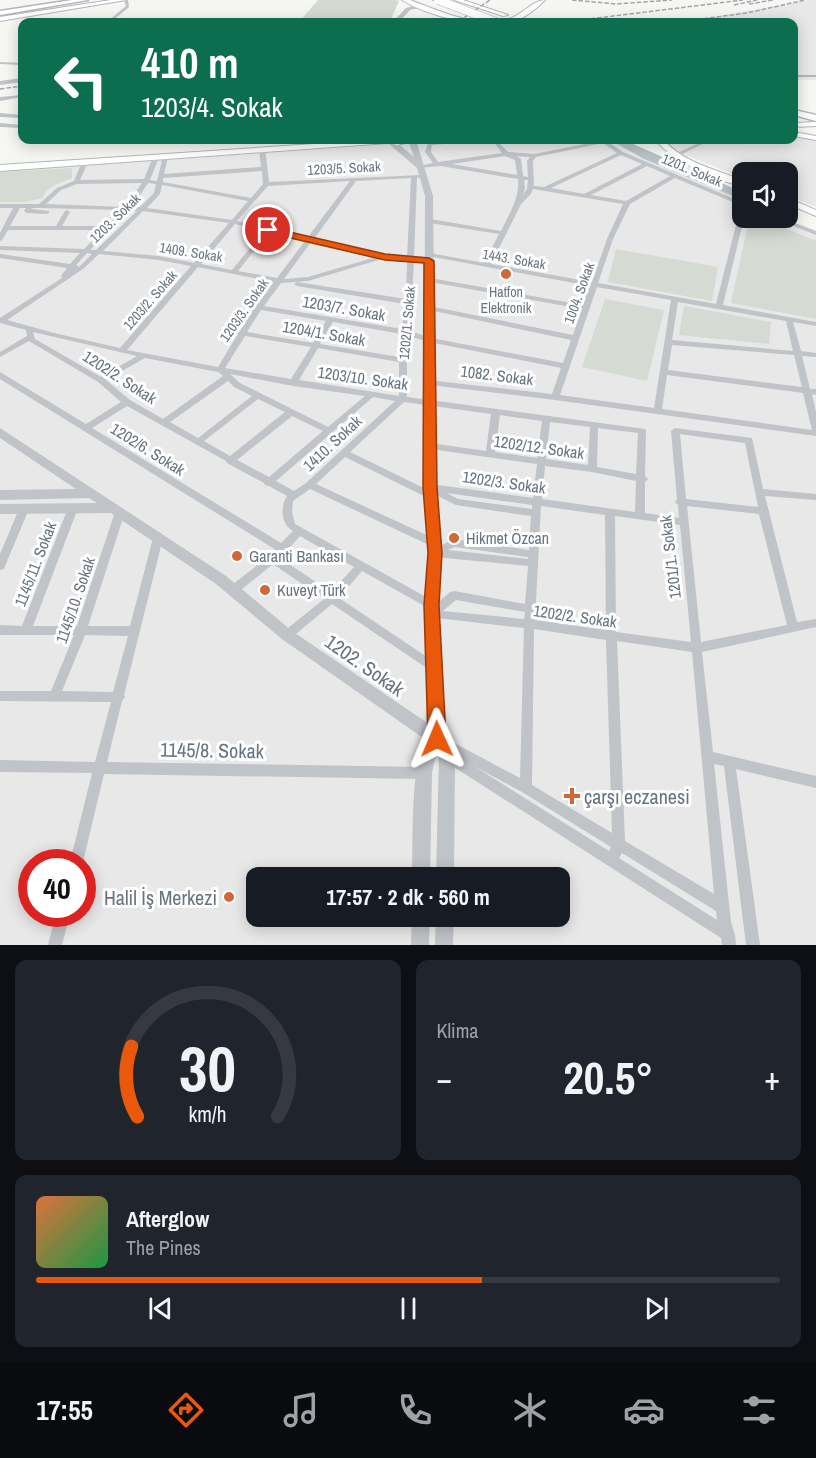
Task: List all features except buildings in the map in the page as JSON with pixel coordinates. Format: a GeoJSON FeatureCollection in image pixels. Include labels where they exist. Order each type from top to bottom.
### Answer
{"type":"FeatureCollection","features":[{"type":"Feature","properties":{"kind":"main road"},"geometry":{"type":"LineString","coordinates":[[0,15],[85,0]]}},
{"type":"Feature","properties":{"kind":"main road"},"geometry":{"type":"LineString","coordinates":[[64,2],[90,0]]}},
{"type":"Feature","properties":{"kind":"main road"},"geometry":{"type":"LineString","coordinates":[[0,15],[105,0]]}},
{"type":"Feature","properties":{"kind":"main road"},"geometry":{"type":"LineString","coordinates":[[0,15],[125,0]]}},
{"type":"Feature","properties":{"kind":"main road"},"geometry":{"type":"LineString","coordinates":[[404,0],[423,3],[465,18]]}},
{"type":"Feature","properties":{"kind":"main road"},"geometry":{"type":"LineString","coordinates":[[438,0],[485,18]]}},
{"type":"Feature","properties":{"kind":"main road"},"geometry":{"type":"LineString","coordinates":[[457,0],[487,11],[490,16],[488,18]]}},
{"type":"Feature","properties":{"kind":"main road"},"geometry":{"type":"LineString","coordinates":[[510,18],[528,11],[542,0]]}},
{"type":"Feature","properties":{"kind":"main road"},"geometry":{"type":"LineString","coordinates":[[423,3],[455,18]]}},
{"type":"Feature","properties":{"kind":"main road"},"geometry":{"type":"LineString","coordinates":[[450,17],[448,14],[457,10],[487,11],[510,15],[528,11]]}},
{"type":"Feature","properties":{"kind":"main road"},"geometry":{"type":"LineString","coordinates":[[798,112],[816,116]]}},
{"type":"Feature","properties":{"kind":"main road"},"geometry":{"type":"LineString","coordinates":[[798,125],[816,124]]}},
{"type":"Feature","properties":{"kind":"main road"},"geometry":{"type":"LineString","coordinates":[[798,135],[816,138]]}},
{"type":"Feature","properties":{"kind":"main road"},"geometry":{"type":"LineString","coordinates":[[0,160],[205,144]]}},
{"type":"Feature","properties":{"kind":"main road"},"geometry":{"type":"LineString","coordinates":[[0,168],[341,144]]}},
{"type":"Feature","properties":{"kind":"main road"},"geometry":{"type":"LineString","coordinates":[[662,144],[676,155],[732,179]]}},
{"type":"Feature","properties":{"kind":"main road"},"geometry":{"type":"LineString","coordinates":[[798,205],[816,213]]}},
{"type":"Feature","properties":{"kind":"street"},"geometry":{"type":"LineString","coordinates":[[114,18],[128,6],[125,0]]}},
{"type":"Feature","properties":{"kind":"street"},"geometry":{"type":"LineString","coordinates":[[401,15],[404,0]]}},
{"type":"Feature","properties":{"kind":"street"},"geometry":{"type":"LineString","coordinates":[[399,18],[408,9],[423,3]]}},
{"type":"Feature","properties":{"kind":"street"},"geometry":{"type":"LineString","coordinates":[[0,63],[18,64]]}},
{"type":"Feature","properties":{"kind":"street"},"geometry":{"type":"LineString","coordinates":[[0,83],[18,81]]}},
{"type":"Feature","properties":{"kind":"street"},"geometry":{"type":"LineString","coordinates":[[0,105],[3,99],[18,97]]}},
{"type":"Feature","properties":{"kind":"street"},"geometry":{"type":"LineString","coordinates":[[0,115],[18,117]]}},
{"type":"Feature","properties":{"kind":"street"},"geometry":{"type":"LineString","coordinates":[[0,125],[18,127]]}},
{"type":"Feature","properties":{"kind":"street"},"geometry":{"type":"LineString","coordinates":[[392,144],[419,173]]}},
{"type":"Feature","properties":{"kind":"street","name":"1202/1. Sokak"},"geometry":{"type":"LineString","coordinates":[[413,144],[419,173],[429,196],[429,403],[434,548],[432,609],[437,739],[447,756]]}},
{"type":"Feature","properties":{"kind":"street"},"geometry":{"type":"LineString","coordinates":[[430,144],[428,152],[436,163],[531,179]]}},
{"type":"Feature","properties":{"kind":"street"},"geometry":{"type":"LineString","coordinates":[[486,266],[518,203],[522,188],[522,179],[518,175],[518,159],[506,154],[497,144]]}},
{"type":"Feature","properties":{"kind":"street","name":"1203/5. Sokak"},"geometry":{"type":"LineString","coordinates":[[266,184],[419,173],[436,163],[506,154],[534,156],[586,144]]}},
{"type":"Feature","properties":{"kind":"street","name":"1201. Sokak"},"geometry":{"type":"LineString","coordinates":[[609,144],[621,153],[732,200]]}},
{"type":"Feature","properties":{"kind":"street"},"geometry":{"type":"LineString","coordinates":[[676,155],[699,144]]}},
{"type":"Feature","properties":{"kind":"street"},"geometry":{"type":"LineString","coordinates":[[262,149],[266,184]]}},
{"type":"Feature","properties":{"kind":"street"},"geometry":{"type":"LineString","coordinates":[[544,189],[621,153]]}},
{"type":"Feature","properties":{"kind":"street"},"geometry":{"type":"LineString","coordinates":[[518,203],[528,196],[532,187],[530,161],[534,156]]}},
{"type":"Feature","properties":{"kind":"street","name":"1203. Sokak"},"geometry":{"type":"LineString","coordinates":[[1,320],[81,268],[157,194],[162,180],[161,157]]}},
{"type":"Feature","properties":{"kind":"street","name":"1203. Sokak"},"geometry":{"type":"LineString","coordinates":[[59,283],[71,266],[126,209],[148,181],[161,157]]}},
{"type":"Feature","properties":{"kind":"street"},"geometry":{"type":"LineString","coordinates":[[76,182],[85,162]]}},
{"type":"Feature","properties":{"kind":"street"},"geometry":{"type":"LineString","coordinates":[[584,196],[647,164]]}},
{"type":"Feature","properties":{"kind":"street"},"geometry":{"type":"LineString","coordinates":[[41,206],[58,189],[76,182],[148,181],[264,169]]}},
{"type":"Feature","properties":{"kind":"street","name":"1202/1. Sokak"},"geometry":{"type":"LineString","coordinates":[[403,398],[403,360],[419,173]]}},
{"type":"Feature","properties":{"kind":"street"},"geometry":{"type":"LineString","coordinates":[[532,187],[627,203],[674,176]]}},
{"type":"Feature","properties":{"kind":"street","name":"1203/3. Sokak"},"geometry":{"type":"LineString","coordinates":[[219,369],[259,307],[355,179]]}},
{"type":"Feature","properties":{"kind":"street"},"geometry":{"type":"LineString","coordinates":[[162,180],[252,200]]}},
{"type":"Feature","properties":{"kind":"street","name":"1203/2. Sokak"},"geometry":{"type":"LineString","coordinates":[[123,350],[266,184]]}},
{"type":"Feature","properties":{"kind":"street","name":"1004. Sokak"},"geometry":{"type":"LineString","coordinates":[[556,395],[610,239],[627,203]]}},
{"type":"Feature","properties":{"kind":"street"},"geometry":{"type":"LineString","coordinates":[[0,206],[142,209],[233,222],[385,257]]}},
{"type":"Feature","properties":{"kind":"street"},"geometry":{"type":"LineString","coordinates":[[30,206],[27,212],[126,209]]}},
{"type":"Feature","properties":{"kind":"street"},"geometry":{"type":"LineString","coordinates":[[0,239],[17,207]]}},
{"type":"Feature","properties":{"kind":"street"},"geometry":{"type":"LineString","coordinates":[[58,228],[67,212]]}},
{"type":"Feature","properties":{"kind":"street"},"geometry":{"type":"LineString","coordinates":[[430,221],[503,233]]}},
{"type":"Feature","properties":{"kind":"street"},"geometry":{"type":"LineString","coordinates":[[798,226],[816,233]]}},
{"type":"Feature","properties":{"kind":"street"},"geometry":{"type":"LineString","coordinates":[[7,228],[108,228]]}},
{"type":"Feature","properties":{"kind":"street"},"geometry":{"type":"LineString","coordinates":[[719,307],[738,228]]}},
{"type":"Feature","properties":{"kind":"street"},"geometry":{"type":"LineString","coordinates":[[235,271],[268,230]]}},
{"type":"Feature","properties":{"kind":"street","name":"1409. Sokak"},"geometry":{"type":"LineString","coordinates":[[0,248],[96,252],[235,271],[279,281],[308,279],[385,257]]}},
{"type":"Feature","properties":{"kind":"street"},"geometry":{"type":"LineString","coordinates":[[0,256],[81,268]]}},
{"type":"Feature","properties":{"kind":"street","name":"1443. Sokak"},"geometry":{"type":"LineString","coordinates":[[385,257],[429,258],[486,266],[816,324]]}},
{"type":"Feature","properties":{"kind":"street"},"geometry":{"type":"LineString","coordinates":[[430,280],[586,308]]}},
{"type":"Feature","properties":{"kind":"street"},"geometry":{"type":"LineString","coordinates":[[279,281],[409,302]]}},
{"type":"Feature","properties":{"kind":"street"},"geometry":{"type":"LineString","coordinates":[[657,412],[675,300]]}},
{"type":"Feature","properties":{"kind":"street","name":"1203/7. Sokak"},"geometry":{"type":"LineString","coordinates":[[259,307],[406,332],[429,340],[566,366]]}},
{"type":"Feature","properties":{"kind":"street"},"geometry":{"type":"LineString","coordinates":[[429,308],[575,338]]}},
{"type":"Feature","properties":{"kind":"street"},"geometry":{"type":"LineString","coordinates":[[293,383],[331,319]]}},
{"type":"Feature","properties":{"kind":"street"},"geometry":{"type":"LineString","coordinates":[[789,319],[811,391],[816,431]]}},
{"type":"Feature","properties":{"kind":"street","name":"1203/10. Sokak"},"geometry":{"type":"LineString","coordinates":[[1,320],[30,334],[293,383],[642,431],[640,516]]}},
{"type":"Feature","properties":{"kind":"street","name":"1204/1. Sokak"},"geometry":{"type":"LineString","coordinates":[[241,333],[403,360]]}},
{"type":"Feature","properties":{"kind":"street"},"geometry":{"type":"LineString","coordinates":[[0,355],[30,334]]}},
{"type":"Feature","properties":{"kind":"street","name":"1202/2. Sokak"},"geometry":{"type":"LineString","coordinates":[[30,334],[32,340],[101,380],[127,402],[199,441],[268,483],[295,496]]}},
{"type":"Feature","properties":{"kind":"street"},"geometry":{"type":"LineString","coordinates":[[668,342],[816,355]]}},
{"type":"Feature","properties":{"kind":"street"},"geometry":{"type":"LineString","coordinates":[[101,380],[143,356]]}},
{"type":"Feature","properties":{"kind":"street"},"geometry":{"type":"LineString","coordinates":[[219,369],[237,385],[330,431]]}},
{"type":"Feature","properties":{"kind":"street"},"geometry":{"type":"LineString","coordinates":[[664,372],[811,391]]}},
{"type":"Feature","properties":{"kind":"street","name":"1202/6. Sokak"},"geometry":{"type":"LineString","coordinates":[[0,375],[281,548]]}},
{"type":"Feature","properties":{"kind":"street"},"geometry":{"type":"LineString","coordinates":[[164,422],[229,376]]}},
{"type":"Feature","properties":{"kind":"street","name":"1082. Sokak"},"geometry":{"type":"LineString","coordinates":[[430,382],[556,395],[657,412],[816,431]]}},
{"type":"Feature","properties":{"kind":"street"},"geometry":{"type":"LineString","coordinates":[[268,483],[372,394]]}},
{"type":"Feature","properties":{"kind":"street"},"geometry":{"type":"LineString","coordinates":[[199,441],[258,395]]}},
{"type":"Feature","properties":{"kind":"street","name":"1410. Sokak"},"geometry":{"type":"LineString","coordinates":[[287,512],[290,499],[309,485],[403,398]]}},
{"type":"Feature","properties":{"kind":"street"},"geometry":{"type":"LineString","coordinates":[[86,428],[127,402]]}},
{"type":"Feature","properties":{"kind":"street"},"geometry":{"type":"LineString","coordinates":[[231,461],[291,412]]}},
{"type":"Feature","properties":{"kind":"street"},"geometry":{"type":"LineString","coordinates":[[490,455],[496,412]]}},
{"type":"Feature","properties":{"kind":"street"},"geometry":{"type":"LineString","coordinates":[[683,415],[686,432],[749,440]]}},
{"type":"Feature","properties":{"kind":"street"},"geometry":{"type":"LineString","coordinates":[[526,788],[529,624],[546,419]]}},
{"type":"Feature","properties":{"kind":"street"},"geometry":{"type":"LineString","coordinates":[[745,424],[763,511],[793,628]]}},
{"type":"Feature","properties":{"kind":"street"},"geometry":{"type":"LineString","coordinates":[[592,469],[594,425]]}},
{"type":"Feature","properties":{"kind":"street","name":"1201/1. Sokak"},"geometry":{"type":"LineString","coordinates":[[686,432],[675,431],[680,502],[728,940]]}},
{"type":"Feature","properties":{"kind":"street","name":"1202. Sokak"},"geometry":{"type":"LineString","coordinates":[[0,432],[221,580],[287,635],[437,739],[526,788],[723,907]]}},
{"type":"Feature","properties":{"kind":"street","name":"1202/12. Sokak"},"geometry":{"type":"LineString","coordinates":[[430,446],[592,469],[642,480]]}},
{"type":"Feature","properties":{"kind":"street","name":"1202/3. Sokak"},"geometry":{"type":"LineString","coordinates":[[343,452],[431,491],[537,508],[610,512],[684,522]]}},
{"type":"Feature","properties":{"kind":"street"},"geometry":{"type":"LineString","coordinates":[[309,485],[434,548],[454,543],[533,558]]}},
{"type":"Feature","properties":{"kind":"street"},"geometry":{"type":"LineString","coordinates":[[760,492],[816,497]]}},
{"type":"Feature","properties":{"kind":"street"},"geometry":{"type":"LineString","coordinates":[[0,495],[92,493]]}},
{"type":"Feature","properties":{"kind":"street"},"geometry":{"type":"LineString","coordinates":[[680,502],[763,511]]}},
{"type":"Feature","properties":{"kind":"street","name":"1145/11. Sokak"},"geometry":{"type":"LineString","coordinates":[[26,630],[73,508]]}},
{"type":"Feature","properties":{"kind":"street"},"geometry":{"type":"LineString","coordinates":[[0,509],[117,510]]}},
{"type":"Feature","properties":{"kind":"street"},"geometry":{"type":"LineString","coordinates":[[0,566],[24,509]]}},
{"type":"Feature","properties":{"kind":"street","name":"1145/10. Sokak"},"geometry":{"type":"LineString","coordinates":[[54,697],[81,631],[117,510]]}},
{"type":"Feature","properties":{"kind":"street","name":"1202/2. Sokak"},"geometry":{"type":"LineString","coordinates":[[287,512],[291,526],[362,565],[432,609],[697,648],[816,623]]}},
{"type":"Feature","properties":{"kind":"street"},"geometry":{"type":"LineString","coordinates":[[610,512],[611,636],[619,844],[611,861]]}},
{"type":"Feature","properties":{"kind":"street"},"geometry":{"type":"LineString","coordinates":[[232,591],[273,559],[299,531]]}},
{"type":"Feature","properties":{"kind":"street"},"geometry":{"type":"LineString","coordinates":[[80,849],[158,538]]}},
{"type":"Feature","properties":{"kind":"street"},"geometry":{"type":"LineString","coordinates":[[273,559],[435,668]]}},
{"type":"Feature","properties":{"kind":"street"},"geometry":{"type":"LineString","coordinates":[[287,635],[331,599],[362,565]]}},
{"type":"Feature","properties":{"kind":"street","name":"1202/2. Sokak"},"geometry":{"type":"LineString","coordinates":[[432,609],[454,595],[530,609]]}},
{"type":"Feature","properties":{"kind":"street"},"geometry":{"type":"LineString","coordinates":[[0,630],[135,631]]}},
{"type":"Feature","properties":{"kind":"street"},"geometry":{"type":"LineString","coordinates":[[0,696],[119,697]]}},
{"type":"Feature","properties":{"kind":"street"},"geometry":{"type":"LineString","coordinates":[[421,867],[424,772],[428,749],[437,739]]}},
{"type":"Feature","properties":{"kind":"street"},"geometry":{"type":"LineString","coordinates":[[447,756],[611,861],[728,940]]}},
{"type":"Feature","properties":{"kind":"street"},"geometry":{"type":"LineString","coordinates":[[445,867],[447,756]]}},
{"type":"Feature","properties":{"kind":"street"},"geometry":{"type":"LineString","coordinates":[[709,757],[816,782]]}},
{"type":"Feature","properties":{"kind":"street"},"geometry":{"type":"LineString","coordinates":[[729,761],[753,945]]}},
{"type":"Feature","properties":{"kind":"street","name":"1145/8. Sokak"},"geometry":{"type":"LineString","coordinates":[[0,766],[424,772]]}},
{"type":"Feature","properties":{"kind":"street"},"geometry":{"type":"LineString","coordinates":[[55,945],[60,927]]}},
{"type":"Feature","properties":{"kind":"street"},"geometry":{"type":"LineString","coordinates":[[420,945],[421,927]]}},
{"type":"Feature","properties":{"kind":"street"},"geometry":{"type":"LineString","coordinates":[[444,945],[445,927]]}},
{"type":"Feature","properties":{"kind":"shaded area"},"geometry":{"type":"Polygon","coordinates":[[[318,0],[399,1],[391,18],[302,18],[318,0]]]}},
{"type":"Feature","properties":{"kind":"shaded area"},"geometry":{"type":"Polygon","coordinates":[[[816,0],[816,80],[798,80],[798,18],[708,18],[816,0]]]}},
{"type":"Feature","properties":{"kind":"shaded area"},"geometry":{"type":"Polygon","coordinates":[[[798,137],[816,139],[816,207],[798,200],[798,162],[732,162],[732,174],[674,150],[669,144],[798,144],[798,137]]]}},
{"type":"Feature","properties":{"kind":"shaded area"},"geometry":{"type":"Polygon","coordinates":[[[396,144],[617,144],[644,159],[732,196],[732,228],[798,228],[798,224],[816,231],[816,945],[0,945],[0,171],[396,144]]]}},
{"type":"Feature","properties":{"kind":"shaded area"},"geometry":{"type":"Polygon","coordinates":[[[617,144],[633,144],[732,188],[732,196],[644,159],[617,144]]]}},
{"type":"Feature","properties":{"kind":"shaded area"},"geometry":{"type":"Polygon","coordinates":[[[72,168],[72,178],[51,187],[43,198],[24,202],[0,202],[0,172],[72,168]]]}},
{"type":"Feature","properties":{"kind":"shaded area"},"geometry":{"type":"Polygon","coordinates":[[[784,228],[816,241],[816,319],[731,303],[747,229],[784,228]]]}},
{"type":"Feature","properties":{"kind":"shaded area"},"geometry":{"type":"Polygon","coordinates":[[[616,249],[718,267],[712,301],[608,282],[616,249]]]}},
{"type":"Feature","properties":{"kind":"shaded area"},"geometry":{"type":"Polygon","coordinates":[[[605,299],[664,310],[647,381],[582,367],[605,299]]]}},
{"type":"Feature","properties":{"kind":"shaded area"},"geometry":{"type":"Polygon","coordinates":[[[684,306],[771,322],[769,344],[679,335],[684,306]]]}},
{"type":"Feature","properties":{"kind":"tram line"},"geometry":{"type":"LineString","coordinates":[[433,0],[481,18]]}},
{"type":"Feature","properties":{"kind":"tram line"},"geometry":{"type":"LineString","coordinates":[[798,76],[816,76]]}},
{"type":"Feature","properties":{"kind":"railway"},"geometry":{"type":"LineString","coordinates":[[463,18],[490,0]]}},
{"type":"Feature","properties":{"kind":"railway"},"geometry":{"type":"LineString","coordinates":[[572,0],[616,4],[672,0]]}},
{"type":"Feature","properties":{"kind":"railway"},"geometry":{"type":"LineString","coordinates":[[597,18],[743,0]]}},
{"type":"Feature","properties":{"kind":"railway"},"geometry":{"type":"LineString","coordinates":[[734,5],[757,0]]}},
{"type":"Feature","properties":{"kind":"railway"},"geometry":{"type":"LineString","coordinates":[[749,4],[773,0]]}},
{"type":"Feature","properties":{"kind":"railway"},"geometry":{"type":"LineString","coordinates":[[709,18],[747,13],[805,0]]}},
{"type":"Feature","properties":{"kind":"railway"},"geometry":{"type":"LineString","coordinates":[[0,89],[18,87]]}},
{"type":"Feature","properties":{"kind":"place","name":"Hatfon Elektronik"},"geometry":{"type":"Point","coordinates":[506,274]}},
{"type":"Feature","properties":{"kind":"place","name":"Hikmet Özcan"},"geometry":{"type":"Point","coordinates":[454,538]}},
{"type":"Feature","properties":{"kind":"place","name":"Garanti Bankası"},"geometry":{"type":"Point","coordinates":[237,556]}},
{"type":"Feature","properties":{"kind":"place","name":"Kuveyt Türk"},"geometry":{"type":"Point","coordinates":[265,590]}},
{"type":"Feature","properties":{"kind":"place","name":"çarşı eczanesi"},"geometry":{"type":"Point","coordinates":[572,796]}},
{"type":"Feature","properties":{"kind":"place","name":"Halil İş Merkezi"},"geometry":{"type":"Point","coordinates":[229,897]}},
{"type":"Feature","properties":{"kind":"route"},"geometry":{"type":"LineString","coordinates":[[268,230],[385,257],[429,261],[430,487],[432,542],[435,553],[431,605],[437,739]]}}]}
